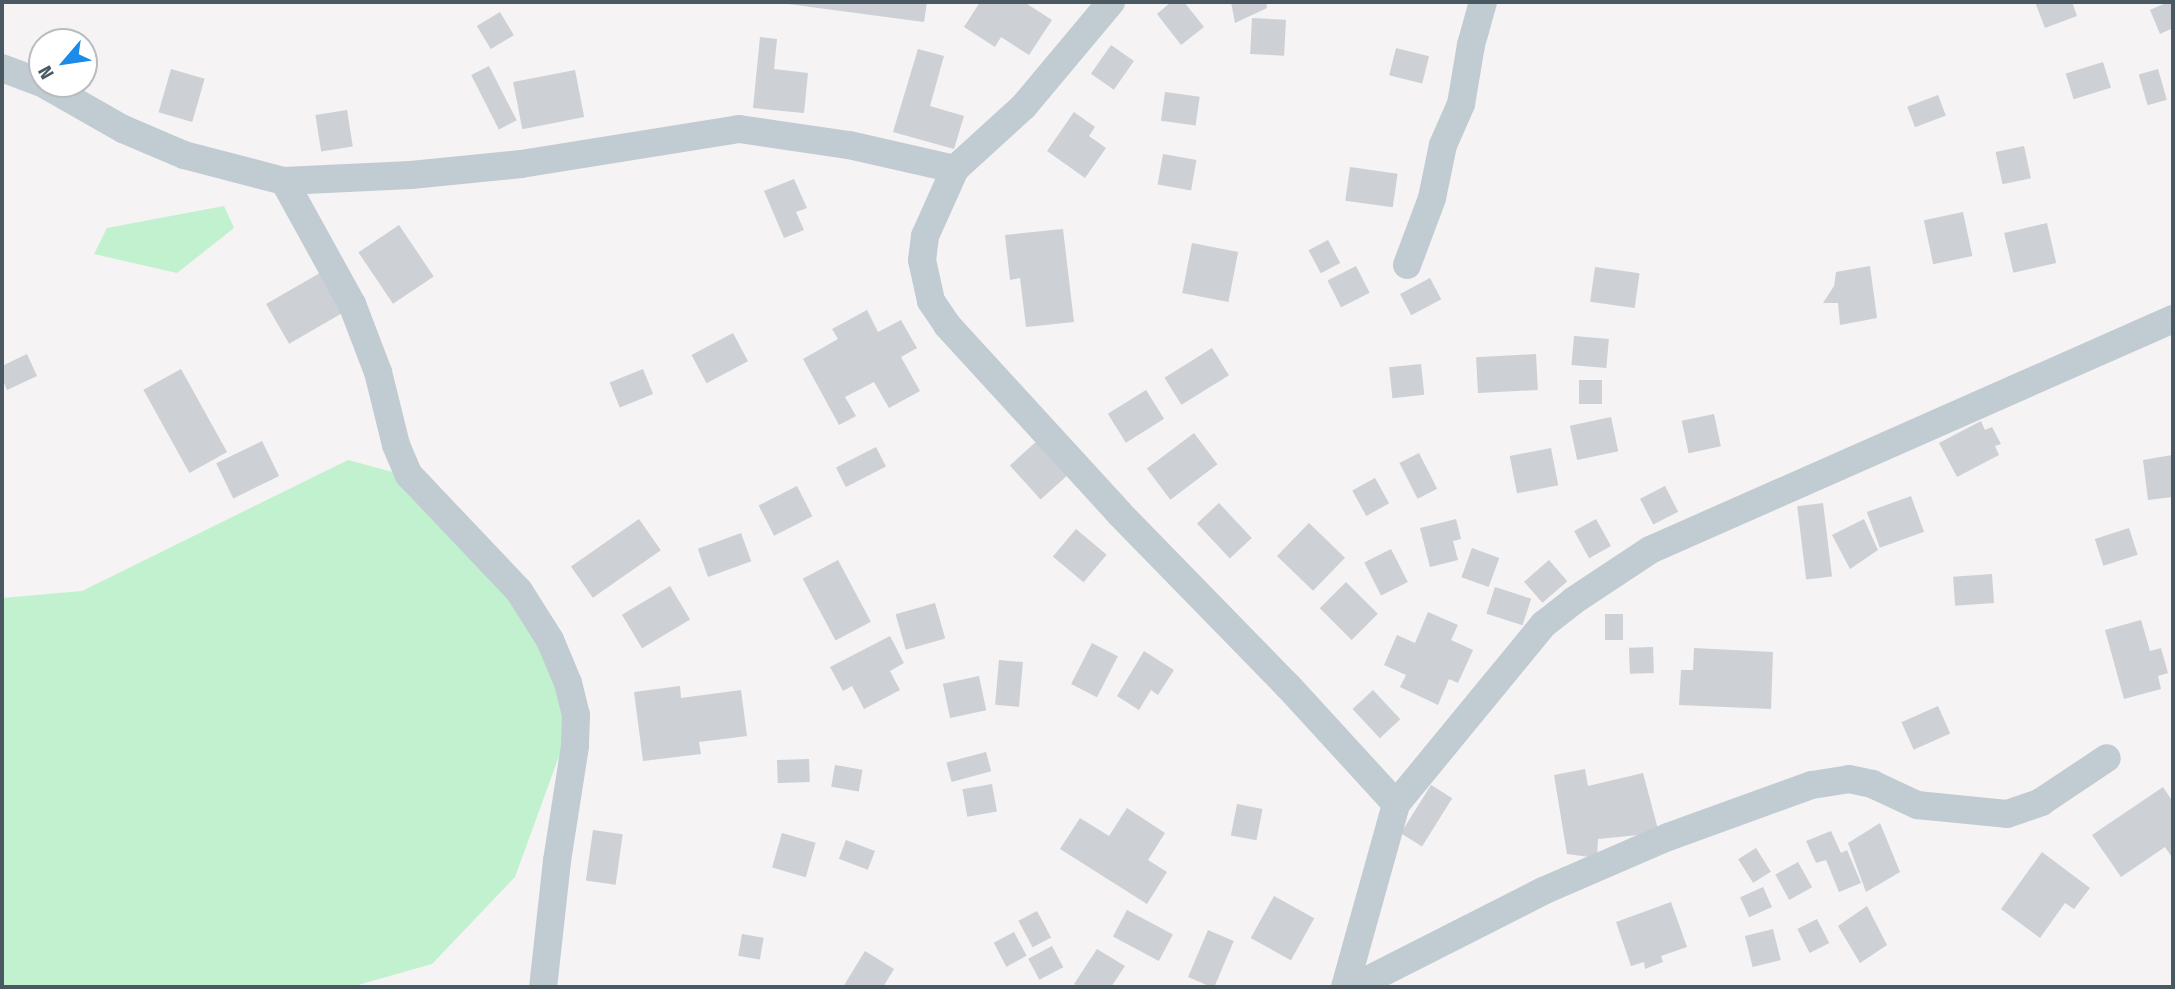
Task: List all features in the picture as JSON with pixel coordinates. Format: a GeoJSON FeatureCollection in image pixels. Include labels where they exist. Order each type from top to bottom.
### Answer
{"type":"FeatureCollection","features":[{"type":"Feature","properties":{"kind":"street"},"geometry":{"type":"LineString","coordinates":[[1111,2],[1024,106],[955,169],[925,236],[922,260],[931,301],[947,325],[1119,513],[1288,686],[1396,804]]}},
{"type":"Feature","properties":{"kind":"street"},"geometry":{"type":"LineString","coordinates":[[1407,265],[1432,198],[1443,145],[1461,104],[1471,45],[1483,2]]}},
{"type":"Feature","properties":{"kind":"street"},"geometry":{"type":"LineString","coordinates":[[2,68],[28,78]]}},
{"type":"Feature","properties":{"kind":"street"},"geometry":{"type":"LineString","coordinates":[[69,98],[123,129],[184,155],[284,181],[411,175],[522,164],[739,129],[849,145],[955,169]]}},
{"type":"Feature","properties":{"kind":"street"},"geometry":{"type":"LineString","coordinates":[[284,181],[352,304],[379,372],[396,445],[409,475],[519,591],[550,640],[568,683],[576,715],[575,746],[557,860],[543,987]]}},
{"type":"Feature","properties":{"kind":"street"},"geometry":{"type":"LineString","coordinates":[[1345,987],[1396,804],[1544,624],[1573,601],[1650,550],[2173,319]]}},
{"type":"Feature","properties":{"kind":"street"},"geometry":{"type":"LineString","coordinates":[[1354,987],[1543,891],[1668,837],[1812,785],[1849,779],[1872,784],[1917,805],[2007,814],[2041,802],[2107,758]]}},
{"type":"Feature","properties":{"kind":"green space"},"geometry":{"type":"Polygon","coordinates":[[[224,206],[234,228],[177,273],[94,254],[107,228],[224,206]]]}},
{"type":"Feature","properties":{"kind":"green space"},"geometry":{"type":"Polygon","coordinates":[[[348,460],[396,473],[518,599],[574,715],[515,877],[432,964],[351,987],[2,987],[2,598],[82,591],[348,460]]]}},
{"type":"Feature","properties":{"kind":"building"},"geometry":{"type":"Polygon","coordinates":[[[773,2],[927,2],[924,22],[773,2]]]}},
{"type":"Feature","properties":{"kind":"building"},"geometry":{"type":"Polygon","coordinates":[[[980,2],[1024,2],[1052,20],[1029,55],[1001,37],[995,47],[964,27],[980,2]]]}},
{"type":"Feature","properties":{"kind":"building"},"geometry":{"type":"Polygon","coordinates":[[[1171,2],[1184,2],[1204,27],[1181,45],[1157,14],[1171,2]]]}},
{"type":"Feature","properties":{"kind":"building"},"geometry":{"type":"Polygon","coordinates":[[[1231,2],[1266,2],[1267,8],[1235,23],[1231,2]]]}},
{"type":"Feature","properties":{"kind":"building"},"geometry":{"type":"Polygon","coordinates":[[[2035,2],[2072,2],[2077,16],[2045,28],[2035,2]]]}},
{"type":"Feature","properties":{"kind":"building"},"geometry":{"type":"Polygon","coordinates":[[[2173,2],[2173,28],[2160,34],[2150,10],[2173,2]]]}},
{"type":"Feature","properties":{"kind":"building"},"geometry":{"type":"Polygon","coordinates":[[[500,12],[514,35],[491,49],[477,26],[500,12]]]}},
{"type":"Feature","properties":{"kind":"building"},"geometry":{"type":"Polygon","coordinates":[[[1252,18],[1286,20],[1284,56],[1250,54],[1252,18]]]}},
{"type":"Feature","properties":{"kind":"building"},"geometry":{"type":"Polygon","coordinates":[[[760,37],[777,39],[774,69],[808,73],[804,113],[753,108],[760,37]]]}},
{"type":"Feature","properties":{"kind":"building"},"geometry":{"type":"Polygon","coordinates":[[[1111,45],[1134,61],[1114,90],[1091,74],[1111,45]]]}},
{"type":"Feature","properties":{"kind":"building"},"geometry":{"type":"Polygon","coordinates":[[[1396,48],[1429,56],[1422,83],[1389,75],[1396,48]]]}},
{"type":"Feature","properties":{"kind":"building"},"geometry":{"type":"Polygon","coordinates":[[[918,49],[944,56],[930,106],[964,116],[954,149],[893,132],[918,49]]]}},
{"type":"Feature","properties":{"kind":"building"},"geometry":{"type":"Polygon","coordinates":[[[2103,62],[2111,88],[2074,99],[2066,73],[2103,62]]]}},
{"type":"Feature","properties":{"kind":"building"},"geometry":{"type":"Polygon","coordinates":[[[489,66],[517,120],[499,129],[471,75],[489,66]]]}},
{"type":"Feature","properties":{"kind":"building"},"geometry":{"type":"Polygon","coordinates":[[[171,69],[205,79],[192,122],[159,112],[171,69]]]}},
{"type":"Feature","properties":{"kind":"building"},"geometry":{"type":"Polygon","coordinates":[[[2158,69],[2167,100],[2148,105],[2139,75],[2158,69]]]}},
{"type":"Feature","properties":{"kind":"building"},"geometry":{"type":"Polygon","coordinates":[[[575,70],[584,117],[522,129],[513,82],[575,70]]]}},
{"type":"Feature","properties":{"kind":"building"},"geometry":{"type":"Polygon","coordinates":[[[1165,92],[1200,97],[1196,126],[1161,121],[1165,92]]]}},
{"type":"Feature","properties":{"kind":"building"},"geometry":{"type":"Polygon","coordinates":[[[1938,95],[1946,116],[1915,127],[1907,107],[1938,95]]]}},
{"type":"Feature","properties":{"kind":"building"},"geometry":{"type":"Polygon","coordinates":[[[347,110],[353,147],[321,152],[315,115],[347,110]]]}},
{"type":"Feature","properties":{"kind":"building"},"geometry":{"type":"Polygon","coordinates":[[[1074,112],[1095,127],[1089,136],[1106,148],[1085,178],[1047,151],[1074,112]]]}},
{"type":"Feature","properties":{"kind":"building"},"geometry":{"type":"Polygon","coordinates":[[[2024,146],[2031,178],[2002,184],[1996,152],[2024,146]]]}},
{"type":"Feature","properties":{"kind":"building"},"geometry":{"type":"Polygon","coordinates":[[[1163,154],[1196,160],[1191,190],[1158,185],[1163,154]]]}},
{"type":"Feature","properties":{"kind":"building"},"geometry":{"type":"Polygon","coordinates":[[[1350,167],[1398,174],[1393,207],[1345,201],[1350,167]]]}},
{"type":"Feature","properties":{"kind":"building"},"geometry":{"type":"Polygon","coordinates":[[[794,179],[807,208],[796,212],[804,230],[784,238],[764,191],[794,179]]]}},
{"type":"Feature","properties":{"kind":"building"},"geometry":{"type":"Polygon","coordinates":[[[1963,212],[1972,256],[1933,264],[1924,220],[1963,212]]]}},
{"type":"Feature","properties":{"kind":"building"},"geometry":{"type":"Polygon","coordinates":[[[2047,223],[2056,263],[2013,273],[2004,233],[2047,223]]]}},
{"type":"Feature","properties":{"kind":"building"},"geometry":{"type":"Polygon","coordinates":[[[399,225],[434,276],[393,304],[358,252],[399,225]]]}},
{"type":"Feature","properties":{"kind":"building"},"geometry":{"type":"Polygon","coordinates":[[[1063,229],[1074,322],[1026,327],[1020,278],[1010,280],[1005,235],[1063,229]]]}},
{"type":"Feature","properties":{"kind":"building"},"geometry":{"type":"Polygon","coordinates":[[[1328,240],[1340,263],[1321,273],[1309,250],[1328,240]]]}},
{"type":"Feature","properties":{"kind":"building"},"geometry":{"type":"Polygon","coordinates":[[[1192,243],[1238,252],[1228,302],[1182,293],[1192,243]]]}},
{"type":"Feature","properties":{"kind":"building"},"geometry":{"type":"Polygon","coordinates":[[[1356,266],[1370,293],[1341,307],[1327,281],[1356,266]]]}},
{"type":"Feature","properties":{"kind":"building"},"geometry":{"type":"Polygon","coordinates":[[[1870,266],[1877,318],[1840,325],[1838,303],[1823,303],[1834,286],[1836,272],[1870,266]]]}},
{"type":"Feature","properties":{"kind":"building"},"geometry":{"type":"Polygon","coordinates":[[[1595,267],[1640,273],[1635,308],[1590,302],[1595,267]]]}},
{"type":"Feature","properties":{"kind":"building"},"geometry":{"type":"Polygon","coordinates":[[[325,270],[348,310],[289,344],[266,304],[325,270]]]}},
{"type":"Feature","properties":{"kind":"building"},"geometry":{"type":"Polygon","coordinates":[[[1430,278],[1441,299],[1411,315],[1400,294],[1430,278]]]}},
{"type":"Feature","properties":{"kind":"building"},"geometry":{"type":"Polygon","coordinates":[[[867,310],[878,332],[901,320],[917,348],[901,357],[920,391],[889,408],[874,382],[845,397],[856,416],[839,425],[803,359],[838,339],[832,329],[867,310]]]}},
{"type":"Feature","properties":{"kind":"building"},"geometry":{"type":"Polygon","coordinates":[[[733,333],[748,361],[707,383],[692,355],[733,333]]]}},
{"type":"Feature","properties":{"kind":"building"},"geometry":{"type":"Polygon","coordinates":[[[1574,336],[1609,339],[1606,368],[1571,365],[1574,336]]]}},
{"type":"Feature","properties":{"kind":"building"},"geometry":{"type":"Polygon","coordinates":[[[1212,348],[1229,375],[1181,405],[1165,378],[1212,348]]]}},
{"type":"Feature","properties":{"kind":"building"},"geometry":{"type":"Polygon","coordinates":[[[27,354],[37,376],[7,390],[2,378],[2,366],[27,354]]]}},
{"type":"Feature","properties":{"kind":"building"},"geometry":{"type":"Polygon","coordinates":[[[1536,354],[1538,390],[1478,393],[1476,357],[1536,354]]]}},
{"type":"Feature","properties":{"kind":"building"},"geometry":{"type":"Polygon","coordinates":[[[1421,364],[1424,395],[1392,398],[1389,367],[1421,364]]]}},
{"type":"Feature","properties":{"kind":"building"},"geometry":{"type":"Polygon","coordinates":[[[181,369],[227,452],[189,473],[143,390],[181,369]]]}},
{"type":"Feature","properties":{"kind":"building"},"geometry":{"type":"Polygon","coordinates":[[[643,369],[653,394],[620,408],[610,382],[643,369]]]}},
{"type":"Feature","properties":{"kind":"building"},"geometry":{"type":"Polygon","coordinates":[[[1579,380],[1602,380],[1602,404],[1579,404],[1579,380]]]}},
{"type":"Feature","properties":{"kind":"building"},"geometry":{"type":"Polygon","coordinates":[[[1146,390],[1164,419],[1126,443],[1108,414],[1146,390]]]}},
{"type":"Feature","properties":{"kind":"building"},"geometry":{"type":"Polygon","coordinates":[[[1714,414],[1721,446],[1689,453],[1682,421],[1714,414]]]}},
{"type":"Feature","properties":{"kind":"building"},"geometry":{"type":"Polygon","coordinates":[[[1611,417],[1618,451],[1577,460],[1570,426],[1611,417]]]}},
{"type":"Feature","properties":{"kind":"building"},"geometry":{"type":"Polygon","coordinates":[[[1981,421],[1985,430],[1992,427],[2001,444],[1995,446],[1999,455],[1957,477],[1939,443],[1981,421]]]}},
{"type":"Feature","properties":{"kind":"building"},"geometry":{"type":"Polygon","coordinates":[[[1194,433],[1217,464],[1170,500],[1147,469],[1194,433]]]}},
{"type":"Feature","properties":{"kind":"building"},"geometry":{"type":"Polygon","coordinates":[[[1038,440],[1069,474],[1041,500],[1010,465],[1038,440]]]}},
{"type":"Feature","properties":{"kind":"building"},"geometry":{"type":"Polygon","coordinates":[[[262,441],[279,476],[233,498],[216,463],[262,441]]]}},
{"type":"Feature","properties":{"kind":"building"},"geometry":{"type":"Polygon","coordinates":[[[876,447],[886,467],[846,487],[836,467],[876,447]]]}},
{"type":"Feature","properties":{"kind":"building"},"geometry":{"type":"Polygon","coordinates":[[[1551,448],[1558,485],[1517,493],[1510,456],[1551,448]]]}},
{"type":"Feature","properties":{"kind":"building"},"geometry":{"type":"Polygon","coordinates":[[[1419,453],[1437,489],[1418,499],[1399,463],[1419,453]]]}},
{"type":"Feature","properties":{"kind":"building"},"geometry":{"type":"Polygon","coordinates":[[[2172,455],[2173,497],[2148,500],[2143,460],[2172,455]]]}},
{"type":"Feature","properties":{"kind":"building"},"geometry":{"type":"Polygon","coordinates":[[[1375,478],[1389,503],[1366,516],[1352,491],[1375,478]]]}},
{"type":"Feature","properties":{"kind":"building"},"geometry":{"type":"Polygon","coordinates":[[[797,486],[812,516],[774,536],[759,506],[797,486]]]}},
{"type":"Feature","properties":{"kind":"building"},"geometry":{"type":"Polygon","coordinates":[[[1665,486],[1678,512],[1653,525],[1640,499],[1665,486]]]}},
{"type":"Feature","properties":{"kind":"building"},"geometry":{"type":"Polygon","coordinates":[[[1911,496],[1924,532],[1880,548],[1867,512],[1911,496]]]}},
{"type":"Feature","properties":{"kind":"building"},"geometry":{"type":"Polygon","coordinates":[[[1219,503],[1252,538],[1230,559],[1197,523],[1219,503]]]}},
{"type":"Feature","properties":{"kind":"building"},"geometry":{"type":"Polygon","coordinates":[[[1823,503],[1832,576],[1806,580],[1797,506],[1823,503]]]}},
{"type":"Feature","properties":{"kind":"building"},"geometry":{"type":"Polygon","coordinates":[[[639,519],[661,550],[593,598],[571,567],[639,519]]]}},
{"type":"Feature","properties":{"kind":"building"},"geometry":{"type":"Polygon","coordinates":[[[1456,519],[1461,539],[1453,541],[1458,560],[1430,567],[1420,528],[1456,519]]]}},
{"type":"Feature","properties":{"kind":"building"},"geometry":{"type":"Polygon","coordinates":[[[1596,519],[1611,546],[1589,558],[1574,531],[1596,519]]]}},
{"type":"Feature","properties":{"kind":"building"},"geometry":{"type":"Polygon","coordinates":[[[1864,519],[1878,550],[1850,569],[1832,535],[1864,519]]]}},
{"type":"Feature","properties":{"kind":"building"},"geometry":{"type":"Polygon","coordinates":[[[1309,523],[1345,558],[1313,591],[1277,556],[1309,523]]]}},
{"type":"Feature","properties":{"kind":"building"},"geometry":{"type":"Polygon","coordinates":[[[2129,528],[2138,555],[2103,566],[2095,539],[2129,528]]]}},
{"type":"Feature","properties":{"kind":"building"},"geometry":{"type":"Polygon","coordinates":[[[1076,529],[1107,555],[1084,582],[1053,557],[1076,529]]]}},
{"type":"Feature","properties":{"kind":"building"},"geometry":{"type":"Polygon","coordinates":[[[741,533],[751,561],[708,577],[698,549],[741,533]]]}},
{"type":"Feature","properties":{"kind":"building"},"geometry":{"type":"Polygon","coordinates":[[[1472,548],[1499,558],[1489,587],[1461,577],[1472,548]]]}},
{"type":"Feature","properties":{"kind":"building"},"geometry":{"type":"Polygon","coordinates":[[[1391,549],[1408,582],[1381,596],[1364,563],[1391,549]]]}},
{"type":"Feature","properties":{"kind":"building"},"geometry":{"type":"Polygon","coordinates":[[[838,560],[871,622],[836,641],[803,579],[838,560]]]}},
{"type":"Feature","properties":{"kind":"building"},"geometry":{"type":"Polygon","coordinates":[[[1549,560],[1567,581],[1542,603],[1524,582],[1549,560]]]}},
{"type":"Feature","properties":{"kind":"building"},"geometry":{"type":"Polygon","coordinates":[[[1992,574],[1994,603],[1955,606],[1953,577],[1992,574]]]}},
{"type":"Feature","properties":{"kind":"building"},"geometry":{"type":"Polygon","coordinates":[[[1346,582],[1378,614],[1352,640],[1320,608],[1346,582]]]}},
{"type":"Feature","properties":{"kind":"building"},"geometry":{"type":"Polygon","coordinates":[[[670,586],[690,619],[642,648],[622,615],[670,586]]]}},
{"type":"Feature","properties":{"kind":"building"},"geometry":{"type":"Polygon","coordinates":[[[1495,587],[1531,599],[1522,625],[1486,614],[1495,587]]]}},
{"type":"Feature","properties":{"kind":"building"},"geometry":{"type":"Polygon","coordinates":[[[935,603],[945,639],[906,650],[896,614],[935,603]]]}},
{"type":"Feature","properties":{"kind":"building"},"geometry":{"type":"Polygon","coordinates":[[[1428,612],[1458,625],[1451,640],[1473,650],[1458,683],[1449,679],[1438,705],[1400,687],[1406,675],[1384,665],[1397,635],[1415,643],[1428,612]]]}},
{"type":"Feature","properties":{"kind":"building"},"geometry":{"type":"Polygon","coordinates":[[[1605,614],[1623,614],[1623,640],[1605,640],[1605,614]]]}},
{"type":"Feature","properties":{"kind":"building"},"geometry":{"type":"Polygon","coordinates":[[[2141,620],[2150,651],[2161,648],[2168,673],[2158,676],[2161,689],[2124,699],[2105,630],[2141,620]]]}},
{"type":"Feature","properties":{"kind":"building"},"geometry":{"type":"Polygon","coordinates":[[[890,636],[904,663],[890,671],[900,690],[864,709],[852,686],[843,691],[830,667],[890,636]]]}},
{"type":"Feature","properties":{"kind":"building"},"geometry":{"type":"Polygon","coordinates":[[[1092,643],[1118,656],[1097,697],[1071,684],[1092,643]]]}},
{"type":"Feature","properties":{"kind":"building"},"geometry":{"type":"Polygon","coordinates":[[[1653,647],[1654,673],[1630,674],[1629,648],[1653,647]]]}},
{"type":"Feature","properties":{"kind":"building"},"geometry":{"type":"Polygon","coordinates":[[[1694,648],[1773,652],[1771,709],[1679,705],[1681,670],[1693,670],[1694,648]]]}},
{"type":"Feature","properties":{"kind":"building"},"geometry":{"type":"Polygon","coordinates":[[[1144,651],[1174,670],[1158,695],[1151,690],[1139,710],[1117,696],[1144,651]]]}},
{"type":"Feature","properties":{"kind":"building"},"geometry":{"type":"Polygon","coordinates":[[[999,660],[1023,662],[1019,707],[995,705],[999,660]]]}},
{"type":"Feature","properties":{"kind":"building"},"geometry":{"type":"Polygon","coordinates":[[[979,676],[986,710],[950,718],[943,684],[979,676]]]}},
{"type":"Feature","properties":{"kind":"building"},"geometry":{"type":"Polygon","coordinates":[[[680,686],[681,698],[741,690],[747,736],[699,742],[701,754],[643,761],[634,692],[680,686]]]}},
{"type":"Feature","properties":{"kind":"building"},"geometry":{"type":"Polygon","coordinates":[[[1373,690],[1400,719],[1380,738],[1353,709],[1373,690]]]}},
{"type":"Feature","properties":{"kind":"building"},"geometry":{"type":"Polygon","coordinates":[[[1938,706],[1950,733],[1914,750],[1901,722],[1938,706]]]}},
{"type":"Feature","properties":{"kind":"building"},"geometry":{"type":"Polygon","coordinates":[[[986,752],[991,771],[952,782],[946,763],[986,752]]]}},
{"type":"Feature","properties":{"kind":"building"},"geometry":{"type":"Polygon","coordinates":[[[809,759],[810,782],[778,783],[777,760],[809,759]]]}},
{"type":"Feature","properties":{"kind":"building"},"geometry":{"type":"Polygon","coordinates":[[[835,765],[863,770],[859,792],[831,787],[835,765]]]}},
{"type":"Feature","properties":{"kind":"building"},"geometry":{"type":"Polygon","coordinates":[[[1585,769],[1588,786],[1643,773],[1659,833],[1598,839],[1597,858],[1567,854],[1554,775],[1585,769]]]}},
{"type":"Feature","properties":{"kind":"building"},"geometry":{"type":"Polygon","coordinates":[[[992,784],[997,812],[967,817],[962,789],[992,784]]]}},
{"type":"Feature","properties":{"kind":"building"},"geometry":{"type":"Polygon","coordinates":[[[1431,785],[1452,798],[1422,847],[1401,833],[1431,785]]]}},
{"type":"Feature","properties":{"kind":"building"},"geometry":{"type":"Polygon","coordinates":[[[2163,787],[2173,802],[2173,859],[2165,847],[2121,877],[2092,835],[2163,787]]]}},
{"type":"Feature","properties":{"kind":"building"},"geometry":{"type":"Polygon","coordinates":[[[1237,804],[1263,809],[1256,840],[1231,835],[1237,804]]]}},
{"type":"Feature","properties":{"kind":"building"},"geometry":{"type":"Polygon","coordinates":[[[1127,808],[1165,833],[1148,860],[1167,872],[1147,904],[1060,849],[1080,818],[1109,836],[1127,808]]]}},
{"type":"Feature","properties":{"kind":"building"},"geometry":{"type":"Polygon","coordinates":[[[1880,823],[1900,872],[1866,892],[1848,843],[1880,823]]]}},
{"type":"Feature","properties":{"kind":"building"},"geometry":{"type":"Polygon","coordinates":[[[593,830],[623,834],[616,885],[586,881],[593,830]]]}},
{"type":"Feature","properties":{"kind":"building"},"geometry":{"type":"Polygon","coordinates":[[[1831,831],[1841,853],[1847,850],[1861,883],[1839,892],[1826,860],[1816,863],[1806,841],[1831,831]]]}},
{"type":"Feature","properties":{"kind":"building"},"geometry":{"type":"Polygon","coordinates":[[[782,833],[816,843],[806,877],[772,868],[782,833]]]}},
{"type":"Feature","properties":{"kind":"building"},"geometry":{"type":"Polygon","coordinates":[[[846,840],[875,851],[868,870],[839,859],[846,840]]]}},
{"type":"Feature","properties":{"kind":"building"},"geometry":{"type":"Polygon","coordinates":[[[1756,848],[1771,872],[1753,883],[1738,859],[1756,848]]]}},
{"type":"Feature","properties":{"kind":"building"},"geometry":{"type":"Polygon","coordinates":[[[2042,852],[2090,888],[2074,909],[2065,903],[2040,938],[2001,909],[2042,852]]]}},
{"type":"Feature","properties":{"kind":"building"},"geometry":{"type":"Polygon","coordinates":[[[1798,862],[1812,887],[1789,900],[1775,875],[1798,862]]]}},
{"type":"Feature","properties":{"kind":"building"},"geometry":{"type":"Polygon","coordinates":[[[1763,887],[1772,907],[1749,917],[1740,897],[1763,887]]]}},
{"type":"Feature","properties":{"kind":"building"},"geometry":{"type":"Polygon","coordinates":[[[1274,896],[1314,918],[1291,960],[1251,938],[1274,896]]]}},
{"type":"Feature","properties":{"kind":"building"},"geometry":{"type":"Polygon","coordinates":[[[1671,902],[1687,947],[1661,956],[1663,962],[1645,969],[1644,962],[1631,966],[1616,922],[1671,902]]]}},
{"type":"Feature","properties":{"kind":"building"},"geometry":{"type":"Polygon","coordinates":[[[1867,906],[1887,945],[1860,963],[1838,926],[1867,906]]]}},
{"type":"Feature","properties":{"kind":"building"},"geometry":{"type":"Polygon","coordinates":[[[1127,910],[1173,934],[1159,961],[1113,936],[1127,910]]]}},
{"type":"Feature","properties":{"kind":"building"},"geometry":{"type":"Polygon","coordinates":[[[1037,911],[1051,937],[1033,947],[1018,921],[1037,911]]]}},
{"type":"Feature","properties":{"kind":"building"},"geometry":{"type":"Polygon","coordinates":[[[1817,919],[1829,943],[1810,953],[1797,929],[1817,919]]]}},
{"type":"Feature","properties":{"kind":"building"},"geometry":{"type":"Polygon","coordinates":[[[1773,929],[1781,960],[1753,967],[1745,936],[1773,929]]]}},
{"type":"Feature","properties":{"kind":"building"},"geometry":{"type":"Polygon","coordinates":[[[1208,930],[1234,941],[1214,987],[1188,977],[1208,930]]]}},
{"type":"Feature","properties":{"kind":"building"},"geometry":{"type":"Polygon","coordinates":[[[1014,932],[1027,956],[1006,967],[994,943],[1014,932]]]}},
{"type":"Feature","properties":{"kind":"building"},"geometry":{"type":"Polygon","coordinates":[[[742,934],[764,938],[760,959],[738,956],[742,934]]]}},
{"type":"Feature","properties":{"kind":"building"},"geometry":{"type":"Polygon","coordinates":[[[1052,946],[1063,967],[1039,980],[1028,959],[1052,946]]]}},
{"type":"Feature","properties":{"kind":"building"},"geometry":{"type":"Polygon","coordinates":[[[1097,949],[1125,966],[1111,987],[1080,987],[1074,984],[1097,949]]]}},
{"type":"Feature","properties":{"kind":"building"},"geometry":{"type":"Polygon","coordinates":[[[865,951],[894,969],[883,987],[843,987],[865,951]]]}}]}
